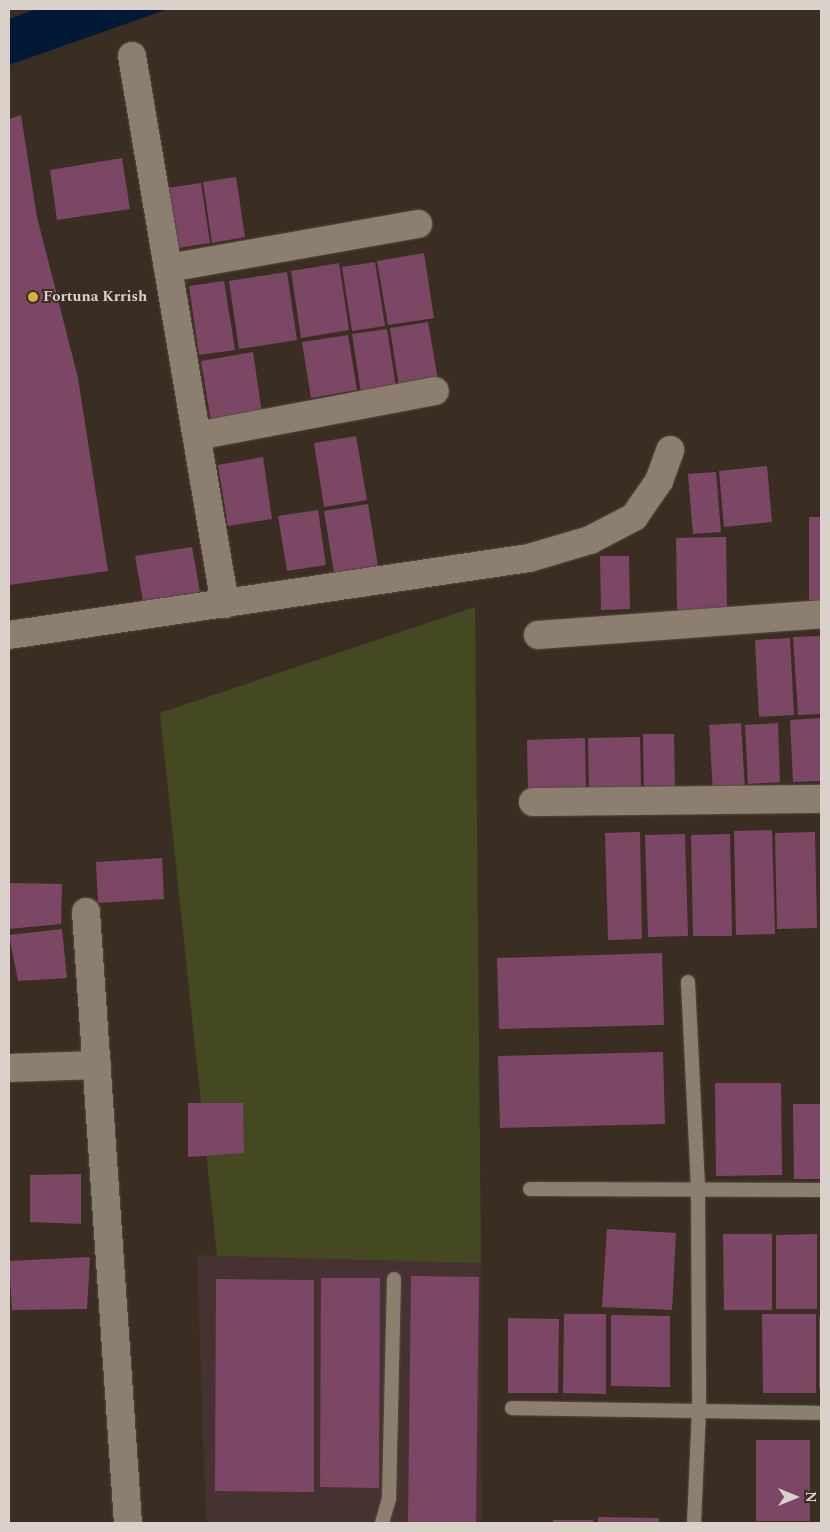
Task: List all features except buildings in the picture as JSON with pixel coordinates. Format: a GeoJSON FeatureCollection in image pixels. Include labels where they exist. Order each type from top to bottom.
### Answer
{"type":"FeatureCollection","features":[{"type":"Feature","properties":{"kind":"street"},"geometry":{"type":"LineString","coordinates":[[132,56],[225,604]]}},
{"type":"Feature","properties":{"kind":"street"},"geometry":{"type":"LineString","coordinates":[[168,268],[418,224]]}},
{"type":"Feature","properties":{"kind":"street"},"geometry":{"type":"LineString","coordinates":[[196,436],[435,391]]}},
{"type":"Feature","properties":{"kind":"street"},"geometry":{"type":"LineString","coordinates":[[9,635],[529,558],[590,540],[634,517],[659,481],[670,450]]}},
{"type":"Feature","properties":{"kind":"street"},"geometry":{"type":"LineString","coordinates":[[538,635],[821,614]]}},
{"type":"Feature","properties":{"kind":"street"},"geometry":{"type":"LineString","coordinates":[[534,802],[821,799]]}},
{"type":"Feature","properties":{"kind":"street"},"geometry":{"type":"LineString","coordinates":[[86,912],[128,1523]]}},
{"type":"Feature","properties":{"kind":"street"},"geometry":{"type":"LineString","coordinates":[[9,1068],[97,1065]]}},
{"type":"Feature","properties":{"kind":"lane"},"geometry":{"type":"LineString","coordinates":[[688,982],[698,1187],[699,1409],[694,1523]]}},
{"type":"Feature","properties":{"kind":"lane"},"geometry":{"type":"LineString","coordinates":[[530,1189],[698,1187],[821,1190]]}},
{"type":"Feature","properties":{"kind":"lane"},"geometry":{"type":"LineString","coordinates":[[382,1523],[389,1499],[394,1279]]}},
{"type":"Feature","properties":{"kind":"lane"},"geometry":{"type":"LineString","coordinates":[[512,1408],[699,1409],[821,1413]]}},
{"type":"Feature","properties":{"kind":"shaded area"},"geometry":{"type":"Polygon","coordinates":[[[197,1255],[481,1263],[482,1523],[206,1523],[197,1255]]]}},
{"type":"Feature","properties":{"kind":"green space"},"geometry":{"type":"Polygon","coordinates":[[[475,607],[481,1263],[217,1256],[160,713],[475,607]]]}},
{"type":"Feature","properties":{"kind":"water"},"geometry":{"type":"Polygon","coordinates":[[[37,9],[168,9],[9,65],[9,19],[37,9]]]}},
{"type":"Feature","properties":{"kind":"place","name":"Fortuna Krrish"},"geometry":{"type":"Point","coordinates":[33,297]}}]}
